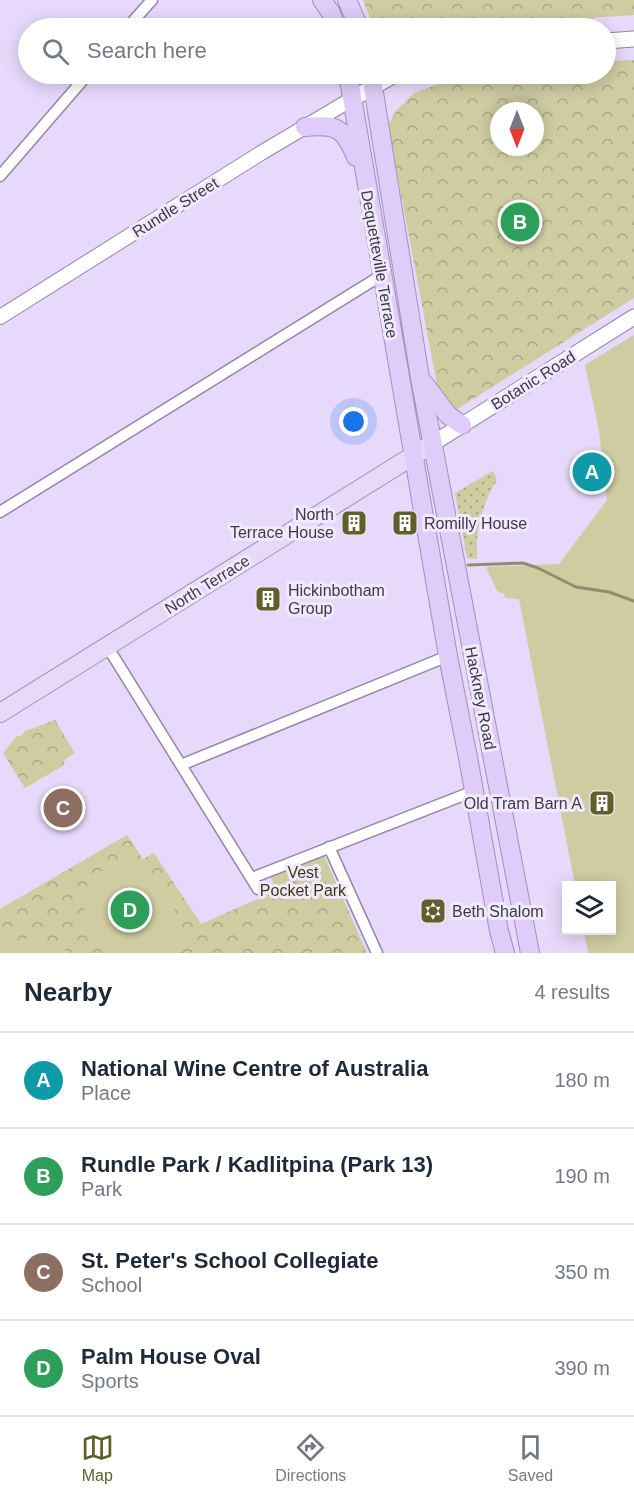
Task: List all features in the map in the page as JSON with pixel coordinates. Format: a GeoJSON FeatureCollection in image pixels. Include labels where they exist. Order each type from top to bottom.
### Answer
{"type":"FeatureCollection","features":[{"type":"Feature","properties":{"kind":"highway"},"geometry":{"type":"LineString","coordinates":[[322,0],[333,18]]}},
{"type":"Feature","properties":{"kind":"highway"},"geometry":{"type":"LineString","coordinates":[[347,0],[355,18]]}},
{"type":"Feature","properties":{"kind":"highway","name":"Dequetteville Terrace"},"geometry":{"type":"LineString","coordinates":[[350,84],[414,455]]}},
{"type":"Feature","properties":{"kind":"highway","name":"Dequetteville Terrace"},"geometry":{"type":"LineString","coordinates":[[373,84],[432,444]]}},
{"type":"Feature","properties":{"kind":"highway"},"geometry":{"type":"LineString","coordinates":[[305,127],[324,125],[339,129],[348,138],[365,177]]}},
{"type":"Feature","properties":{"kind":"highway"},"geometry":{"type":"LineString","coordinates":[[382,275],[403,270]]}},
{"type":"Feature","properties":{"kind":"highway"},"geometry":{"type":"LineString","coordinates":[[420,378],[448,415],[462,425]]}},
{"type":"Feature","properties":{"kind":"highway","name":"Hackney Road"},"geometry":{"type":"LineString","coordinates":[[432,444],[530,953]]}},
{"type":"Feature","properties":{"kind":"highway","name":"Hackney Road"},"geometry":{"type":"LineString","coordinates":[[414,455],[448,656],[505,953]]}},
{"type":"Feature","properties":{"kind":"highway"},"geometry":{"type":"LineString","coordinates":[[444,630],[458,610],[463,607]]}},
{"type":"Feature","properties":{"kind":"main road"},"geometry":{"type":"LineString","coordinates":[[616,40],[634,39]]}},
{"type":"Feature","properties":{"kind":"main road"},"geometry":{"type":"LineString","coordinates":[[352,99],[368,84]]}},
{"type":"Feature","properties":{"kind":"main road","name":"Botanic Road"},"geometry":{"type":"LineString","coordinates":[[432,444],[634,317]]}},
{"type":"Feature","properties":{"kind":"main road","name":"North Terrace"},"geometry":{"type":"LineString","coordinates":[[0,713],[432,444]]}},
{"type":"Feature","properties":{"kind":"street"},"geometry":{"type":"LineString","coordinates":[[136,18],[152,0]]}},
{"type":"Feature","properties":{"kind":"street"},"geometry":{"type":"LineString","coordinates":[[0,176],[79,84]]}},
{"type":"Feature","properties":{"kind":"street","name":"Rundle Street"},"geometry":{"type":"LineString","coordinates":[[0,317],[352,99]]}},
{"type":"Feature","properties":{"kind":"street"},"geometry":{"type":"LineString","coordinates":[[0,512],[382,275]]}},
{"type":"Feature","properties":{"kind":"street"},"geometry":{"type":"LineString","coordinates":[[107,646],[258,888]]}},
{"type":"Feature","properties":{"kind":"street"},"geometry":{"type":"LineString","coordinates":[[181,765],[448,656]]}},
{"type":"Feature","properties":{"kind":"street"},"geometry":{"type":"LineString","coordinates":[[252,878],[474,791]]}},
{"type":"Feature","properties":{"kind":"street"},"geometry":{"type":"LineString","coordinates":[[329,847],[377,953]]}},
{"type":"Feature","properties":{"kind":"green space"},"geometry":{"type":"Polygon","coordinates":[[[363,0],[634,0],[634,15],[589,18],[370,18],[363,0]]]}},
{"type":"Feature","properties":{"kind":"green space"},"geometry":{"type":"Polygon","coordinates":[[[634,60],[634,298],[454,411],[443,398],[437,385],[388,125],[396,111],[414,93],[438,84],[616,84],[616,61],[634,60]]]}},
{"type":"Feature","properties":{"kind":"green space"},"geometry":{"type":"Polygon","coordinates":[[[634,335],[634,953],[588,953],[585,935],[616,935],[616,881],[574,881],[519,599],[505,598],[504,594],[497,591],[486,567],[559,564],[607,500],[599,431],[585,365],[634,335]]]}},
{"type":"Feature","properties":{"kind":"green space"},"geometry":{"type":"Polygon","coordinates":[[[493,471],[497,480],[487,498],[481,518],[477,538],[477,559],[467,558],[455,493],[493,471]]]}},
{"type":"Feature","properties":{"kind":"green space"},"geometry":{"type":"Polygon","coordinates":[[[55,720],[75,753],[65,759],[63,766],[25,788],[3,753],[17,736],[55,720]]]}},
{"type":"Feature","properties":{"kind":"green space","name":"Vest Pocket Park"},"geometry":{"type":"Polygon","coordinates":[[[127,835],[143,859],[154,853],[201,924],[276,891],[270,875],[323,853],[367,953],[0,953],[0,909],[127,835]]]}},
{"type":"Feature","properties":{"kind":"green space"},"geometry":{"type":"Polygon","coordinates":[[[132,865],[157,877],[178,916],[182,938],[178,953],[108,953],[92,928],[82,904],[89,879],[108,867],[132,865]]]}},
{"type":"Feature","properties":{"kind":"green space"},"geometry":{"type":"Polygon","coordinates":[[[35,937],[64,949],[67,953],[0,953],[0,949],[11,942],[35,937]]]}},
{"type":"Feature","properties":{"kind":"waterway"},"geometry":{"type":"LineString","coordinates":[[468,565],[523,563],[576,587],[609,592],[634,601]]}},
{"type":"Feature","properties":{"kind":"place","name":"Rundle Park / Kadlitpina (Park 13)"},"geometry":{"type":"Point","coordinates":[520,222]}},
{"type":"Feature","properties":{"kind":"place","name":"National Wine Centre of Australia"},"geometry":{"type":"Point","coordinates":[592,472]}},
{"type":"Feature","properties":{"kind":"place","name":"North Terrace House"},"geometry":{"type":"Point","coordinates":[354,523]}},
{"type":"Feature","properties":{"kind":"place","name":"Romilly House"},"geometry":{"type":"Point","coordinates":[405,523]}},
{"type":"Feature","properties":{"kind":"place","name":"Hickinbotham Group"},"geometry":{"type":"Point","coordinates":[268,599]}},
{"type":"Feature","properties":{"kind":"place","name":"Old Tram Barn A"},"geometry":{"type":"Point","coordinates":[602,803]}},
{"type":"Feature","properties":{"kind":"place","name":"St. Peter's School Collegiate"},"geometry":{"type":"Point","coordinates":[63,808]}},
{"type":"Feature","properties":{"kind":"place","name":"Palm House Oval"},"geometry":{"type":"Point","coordinates":[130,910]}},
{"type":"Feature","properties":{"kind":"place","name":"Beth Shalom"},"geometry":{"type":"Point","coordinates":[433,911]}}]}
